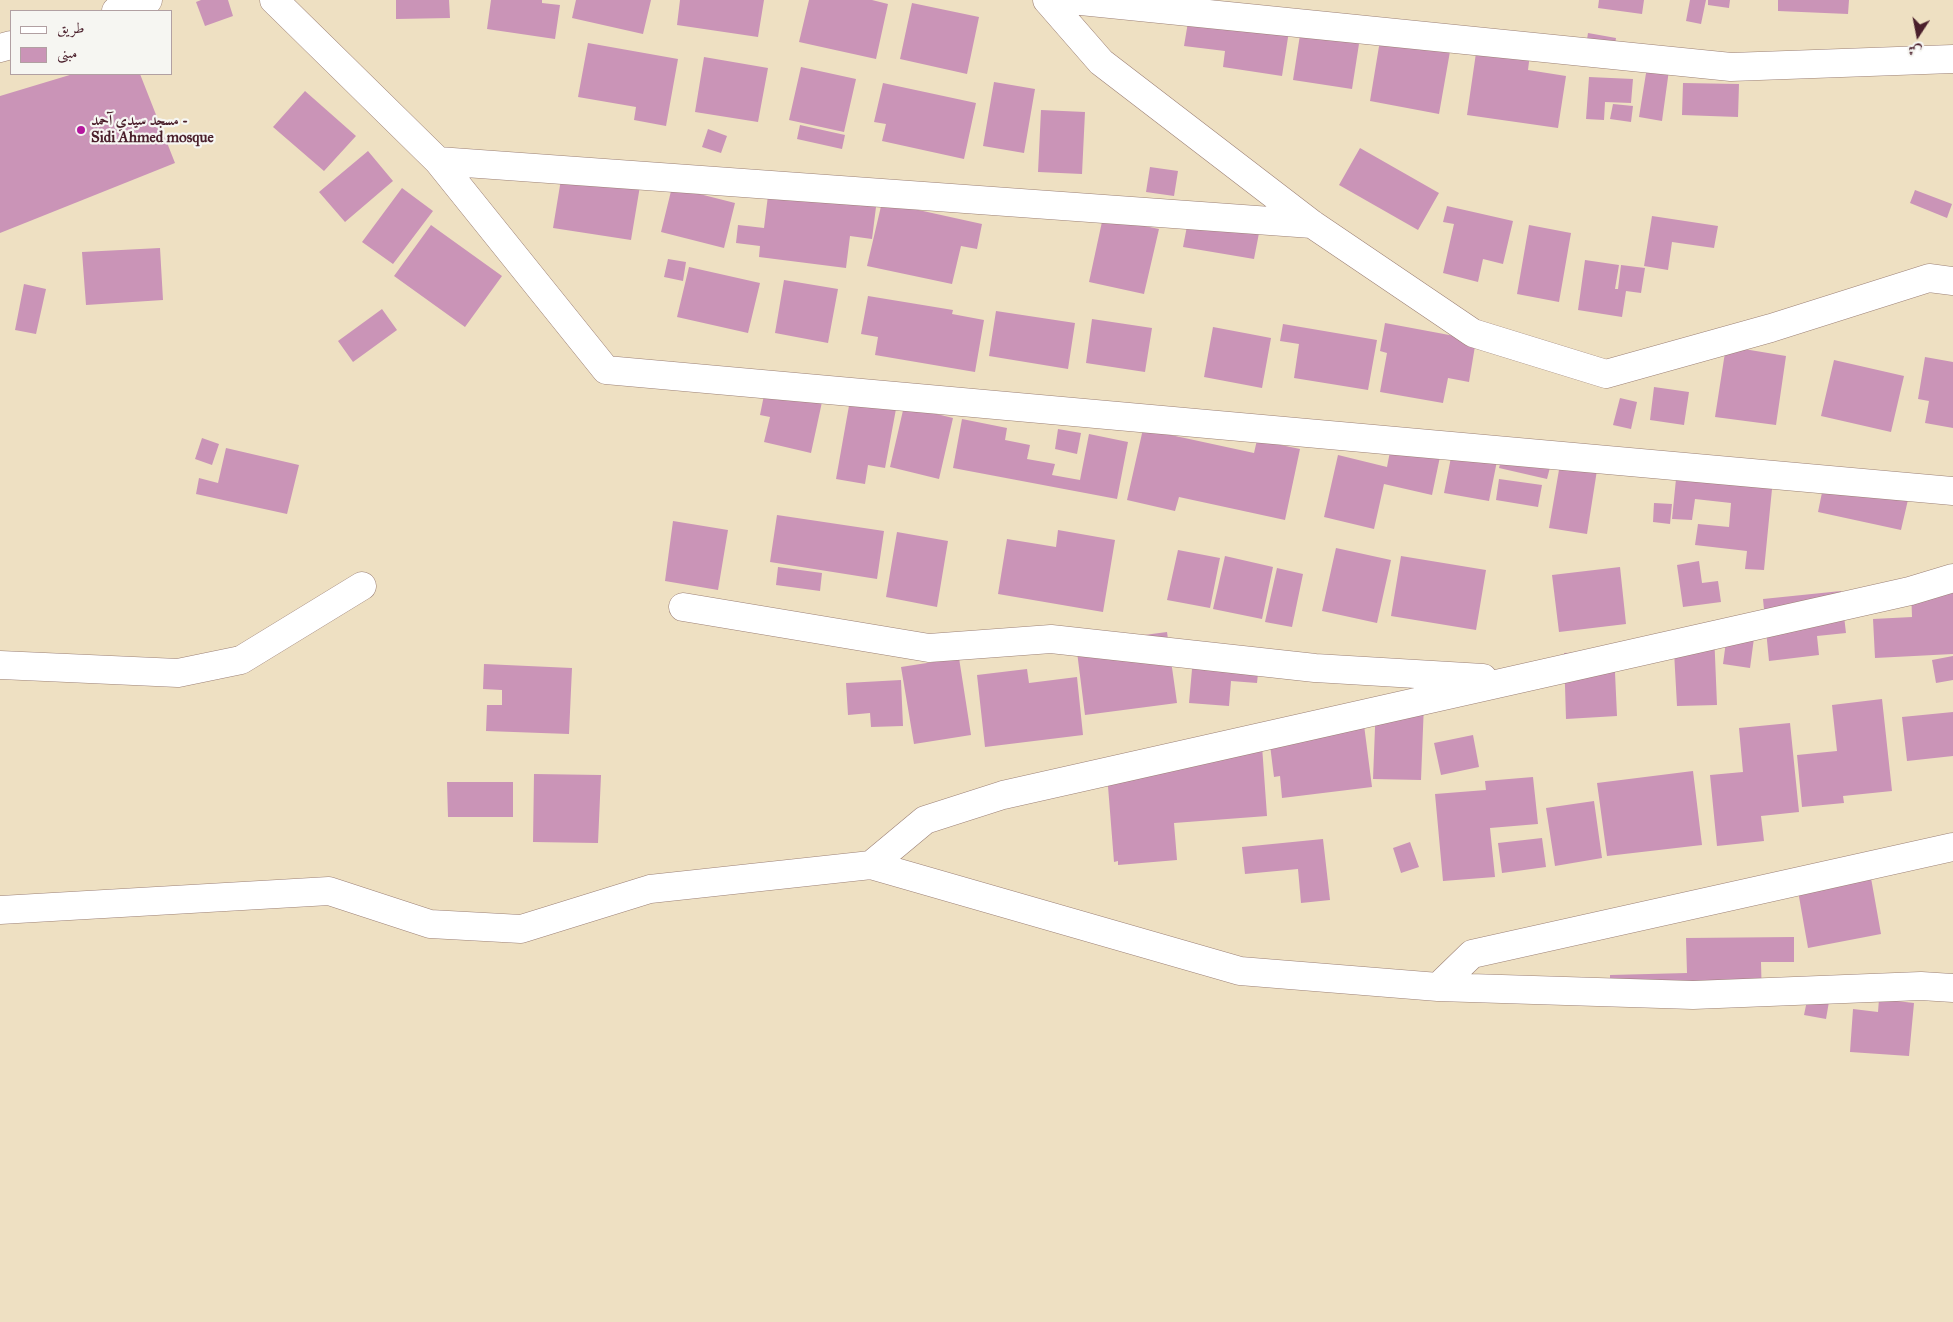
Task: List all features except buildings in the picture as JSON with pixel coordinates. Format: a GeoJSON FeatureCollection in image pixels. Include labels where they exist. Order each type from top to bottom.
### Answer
{"type":"FeatureCollection","features":[{"type":"Feature","properties":{"kind":"street"},"geometry":{"type":"LineString","coordinates":[[119,10],[148,0]]}},
{"type":"Feature","properties":{"kind":"street"},"geometry":{"type":"LineString","coordinates":[[274,0],[438,161],[606,370],[1953,491]]}},
{"type":"Feature","properties":{"kind":"street"},"geometry":{"type":"LineString","coordinates":[[1047,0],[1101,62],[1312,224],[1473,333],[1606,374],[1772,328],[1929,278],[1953,281]]}},
{"type":"Feature","properties":{"kind":"street"},"geometry":{"type":"LineString","coordinates":[[1071,0],[1731,67],[1953,59]]}},
{"type":"Feature","properties":{"kind":"street"},"geometry":{"type":"LineString","coordinates":[[438,161],[1312,224]]}},
{"type":"Feature","properties":{"kind":"street"},"geometry":{"type":"LineString","coordinates":[[871,865],[925,820],[1003,794],[1910,591],[1953,578]]}},
{"type":"Feature","properties":{"kind":"street"},"geometry":{"type":"LineString","coordinates":[[0,665],[178,673],[223,664],[240,660],[362,586]]}},
{"type":"Feature","properties":{"kind":"street"},"geometry":{"type":"LineString","coordinates":[[683,607],[929,648],[1052,639],[1315,668],[1514,680]]}},
{"type":"Feature","properties":{"kind":"street"},"geometry":{"type":"LineString","coordinates":[[1438,987],[1472,954],[1953,847]]}},
{"type":"Feature","properties":{"kind":"street"},"geometry":{"type":"LineString","coordinates":[[0,910],[329,891],[430,924],[521,929],[650,889],[871,865],[1240,971],[1438,987],[1693,995],[1921,986],[1953,988]]}},
{"type":"Feature","properties":{"kind":"place","name":"مسجد سيدي آحمد - Sidi Ahmed mosque"},"geometry":{"type":"Point","coordinates":[81,130]}}]}
